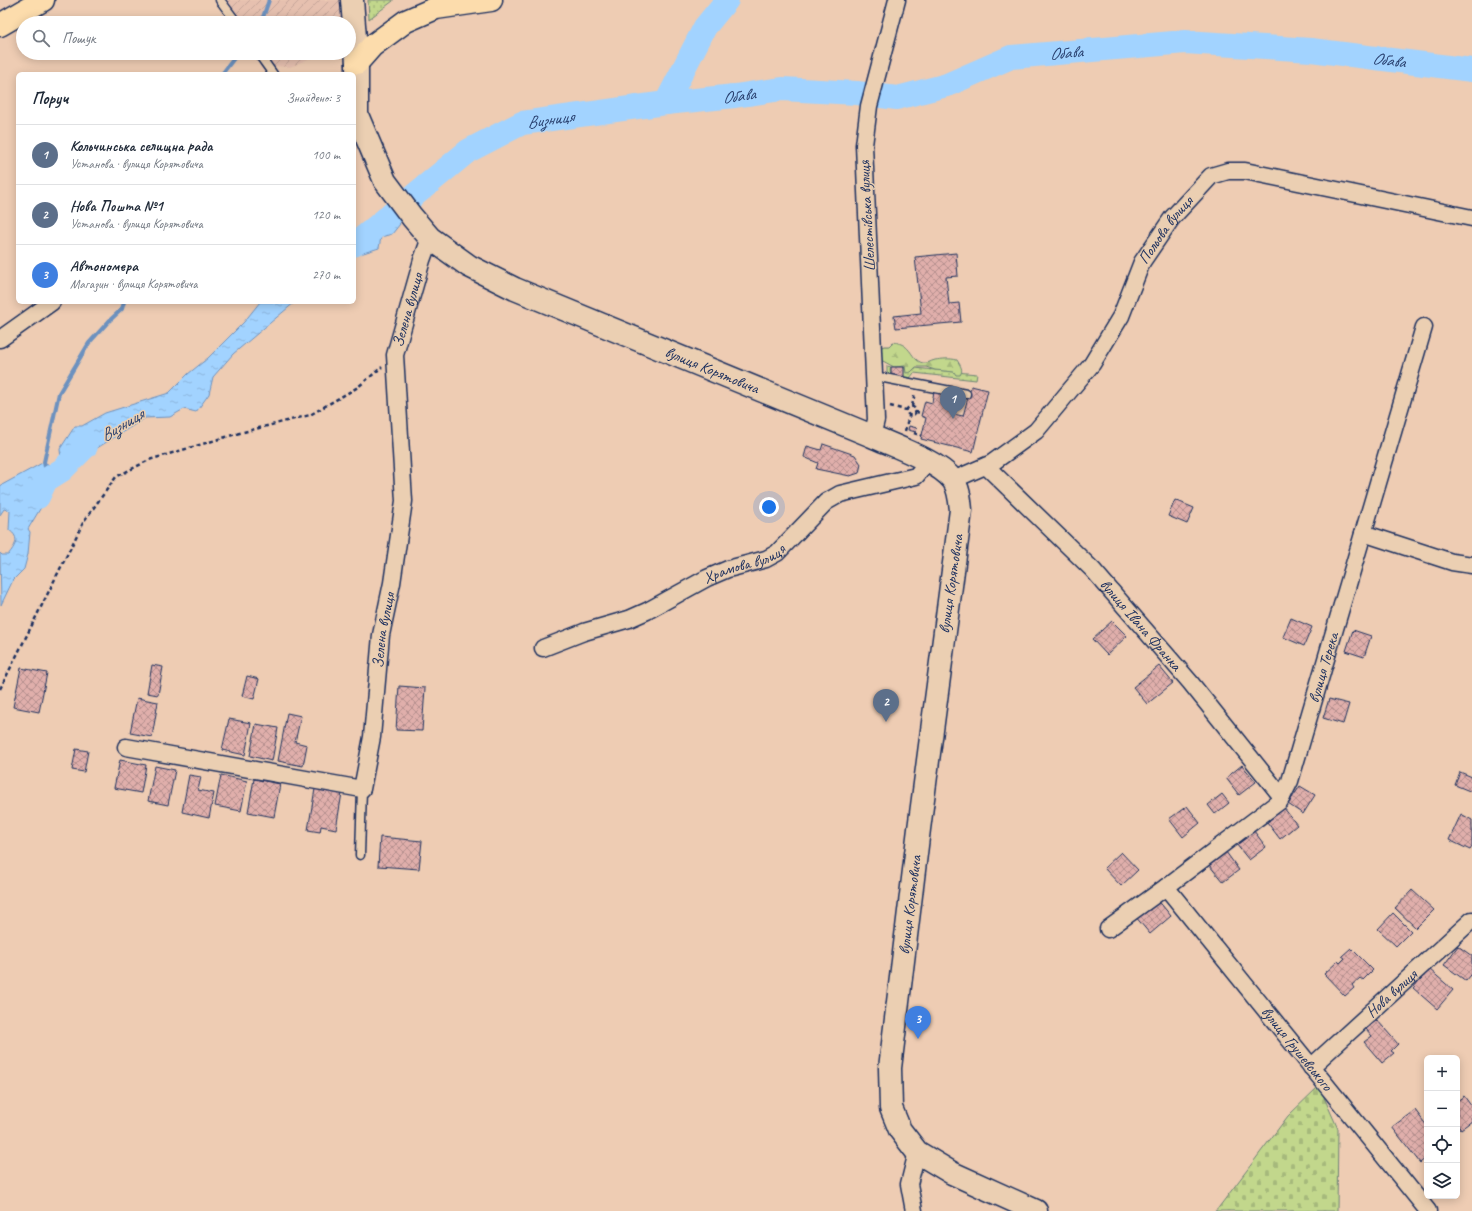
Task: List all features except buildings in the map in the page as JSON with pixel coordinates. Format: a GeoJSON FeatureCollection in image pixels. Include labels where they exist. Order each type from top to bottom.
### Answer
{"type":"FeatureCollection","features":[{"type":"Feature","properties":{"kind":"highway"},"geometry":{"type":"LineString","coordinates":[[0,25],[43,0]]}},
{"type":"Feature","properties":{"kind":"highway"},"geometry":{"type":"LineString","coordinates":[[357,63],[372,46],[427,4],[491,0]]}},
{"type":"Feature","properties":{"kind":"main road"},"geometry":{"type":"LineString","coordinates":[[352,0],[353,16]]}},
{"type":"Feature","properties":{"kind":"main road"},"geometry":{"type":"LineString","coordinates":[[356,50],[356,116]]}},
{"type":"Feature","properties":{"kind":"main road","name":"вулиця Корятовича"},"geometry":{"type":"LineString","coordinates":[[356,116],[385,181],[412,217],[430,238],[469,266],[514,289],[872,436],[928,462],[953,480],[960,496],[961,510],[919,829],[890,1068],[891,1108],[900,1130],[916,1152],[952,1173],[1036,1211]]}},
{"type":"Feature","properties":{"kind":"street","name":"Шелестівська вулиця"},"geometry":{"type":"LineString","coordinates":[[872,436],[876,420],[864,145],[869,106],[897,0]]}},
{"type":"Feature","properties":{"kind":"street","name":"Польова вулиця"},"geometry":{"type":"LineString","coordinates":[[953,480],[992,463],[1036,431],[1092,364],[1121,316],[1142,262],[1172,218],[1211,176],[1228,171],[1245,170],[1472,218]]}},
{"type":"Feature","properties":{"kind":"street","name":"Зелена вулиця"},"geometry":{"type":"LineString","coordinates":[[362,789],[372,737],[381,635],[392,583],[404,502],[395,355],[430,238]]}},
{"type":"Feature","properties":{"kind":"street"},"geometry":{"type":"LineString","coordinates":[[0,339],[49,304]]}},
{"type":"Feature","properties":{"kind":"street","name":"вулиця Терека"},"geometry":{"type":"LineString","coordinates":[[1108,929],[1280,802],[1290,781],[1424,327]]}},
{"type":"Feature","properties":{"kind":"street","name":"Храмова вулиця"},"geometry":{"type":"LineString","coordinates":[[543,648],[584,632],[629,619],[647,611],[707,578],[777,553],[826,502],[840,494],[916,476],[928,462]]}},
{"type":"Feature","properties":{"kind":"street","name":"вулиця Івана Франка"},"geometry":{"type":"LineString","coordinates":[[986,466],[1093,570],[1190,682],[1282,797]]}},
{"type":"Feature","properties":{"kind":"street"},"geometry":{"type":"LineString","coordinates":[[1363,533],[1452,562],[1472,565]]}},
{"type":"Feature","properties":{"kind":"street"},"geometry":{"type":"LineString","coordinates":[[126,747],[362,789]]}},
{"type":"Feature","properties":{"kind":"street","name":"вулиця Грушевського"},"geometry":{"type":"LineString","coordinates":[[1166,887],[1428,1211]]}},
{"type":"Feature","properties":{"kind":"street","name":"Нова вулиця"},"geometry":{"type":"LineString","coordinates":[[1311,1067],[1472,920]]}},
{"type":"Feature","properties":{"kind":"street"},"geometry":{"type":"LineString","coordinates":[[914,1211],[909,1184],[916,1152]]}},
{"type":"Feature","properties":{"kind":"lane"},"geometry":{"type":"LineString","coordinates":[[220,0],[232,16]]}},
{"type":"Feature","properties":{"kind":"lane"},"geometry":{"type":"LineString","coordinates":[[263,60],[272,72]]}},
{"type":"Feature","properties":{"kind":"lane"},"geometry":{"type":"LineString","coordinates":[[874,376],[966,394]]}},
{"type":"Feature","properties":{"kind":"lane"},"geometry":{"type":"LineString","coordinates":[[360,855],[362,789]]}},
{"type":"Feature","properties":{"kind":"path"},"geometry":{"type":"LineString","coordinates":[[0,689],[84,521],[116,478],[149,460],[236,434],[310,415],[358,388],[395,355]]}},
{"type":"Feature","properties":{"kind":"path"},"geometry":{"type":"LineString","coordinates":[[890,380],[889,406],[906,410]]}},
{"type":"Feature","properties":{"kind":"path"},"geometry":{"type":"LineString","coordinates":[[915,391],[912,406],[915,412]]}},
{"type":"Feature","properties":{"kind":"path"},"geometry":{"type":"LineString","coordinates":[[906,410],[912,406]]}},
{"type":"Feature","properties":{"kind":"path"},"geometry":{"type":"LineString","coordinates":[[906,410],[906,413],[909,416]]}},
{"type":"Feature","properties":{"kind":"path"},"geometry":{"type":"LineString","coordinates":[[922,413],[915,412],[913,415],[909,416],[904,431],[922,436]]}},
{"type":"Feature","properties":{"kind":"shaded area"},"geometry":{"type":"Polygon","coordinates":[[[223,0],[342,0],[343,7],[342,16],[236,16],[223,0]]]}},
{"type":"Feature","properties":{"kind":"shaded area"},"geometry":{"type":"Polygon","coordinates":[[[269,60],[306,60],[290,67],[274,66],[269,60]]]}},
{"type":"Feature","properties":{"kind":"green space"},"geometry":{"type":"Polygon","coordinates":[[[368,0],[393,0],[393,1],[369,19],[368,0]]]}},
{"type":"Feature","properties":{"kind":"green space"},"geometry":{"type":"Polygon","coordinates":[[[893,342],[904,346],[916,359],[923,363],[943,359],[957,360],[962,371],[960,375],[956,375],[954,372],[935,370],[926,367],[916,367],[911,372],[906,373],[905,366],[894,367],[881,360],[880,348],[889,346],[893,342]]]}},
{"type":"Feature","properties":{"kind":"green space"},"geometry":{"type":"Polygon","coordinates":[[[887,366],[891,367],[891,376],[903,377],[904,367],[977,374],[976,380],[914,373],[910,378],[887,377],[887,366]]]}},
{"type":"Feature","properties":{"kind":"green space"},"geometry":{"type":"Polygon","coordinates":[[[1319,1086],[1338,1129],[1337,1211],[1216,1211],[1288,1116],[1319,1086]]]}},
{"type":"Feature","properties":{"kind":"water"},"geometry":{"type":"Polygon","coordinates":[[[388,209],[400,224],[392,234],[381,237],[379,248],[356,255],[356,234],[388,209]]]}},
{"type":"Feature","properties":{"kind":"water"},"geometry":{"type":"Polygon","coordinates":[[[258,304],[293,304],[233,354],[213,377],[209,394],[196,412],[184,409],[170,417],[145,418],[62,470],[60,449],[75,426],[82,426],[105,413],[169,393],[188,374],[208,358],[244,322],[258,304]]]}},
{"type":"Feature","properties":{"kind":"water"},"geometry":{"type":"Polygon","coordinates":[[[44,462],[55,468],[60,479],[28,529],[30,532],[28,554],[24,569],[13,580],[1,605],[0,553],[2,555],[8,555],[15,545],[16,539],[13,533],[9,530],[10,511],[4,509],[0,515],[0,486],[44,462]]]}},
{"type":"Feature","properties":{"kind":"waterway"},"geometry":{"type":"LineString","coordinates":[[263,16],[269,0]]}},
{"type":"Feature","properties":{"kind":"waterway","name":"Визниця"},"geometry":{"type":"LineString","coordinates":[[356,243],[468,151],[522,123],[666,103],[705,27],[727,0]]}},
{"type":"Feature","properties":{"kind":"waterway","name":"Обава"},"geometry":{"type":"LineString","coordinates":[[666,103],[735,96],[782,89],[857,93],[897,98],[947,85],[1011,57],[1185,42],[1311,50],[1472,70]]}},
{"type":"Feature","properties":{"kind":"waterway"},"geometry":{"type":"LineString","coordinates":[[224,72],[233,60]]}},
{"type":"Feature","properties":{"kind":"waterway"},"geometry":{"type":"LineString","coordinates":[[45,467],[44,462],[59,393],[89,343],[122,309],[123,304]]}},
{"type":"Feature","properties":{"kind":"waterway","name":"Визниця"},"geometry":{"type":"LineString","coordinates":[[38,497],[46,480],[62,470],[86,446]]}},
{"type":"Feature","properties":{"kind":"place","name":"Кольчинська селищна рада"},"geometry":{"type":"Point","coordinates":[953,419]}},
{"type":"Feature","properties":{"kind":"place","name":"Нова Пошта №1"},"geometry":{"type":"Point","coordinates":[886,722]}},
{"type":"Feature","properties":{"kind":"place","name":"Автономера"},"geometry":{"type":"Point","coordinates":[918,1039]}}]}
